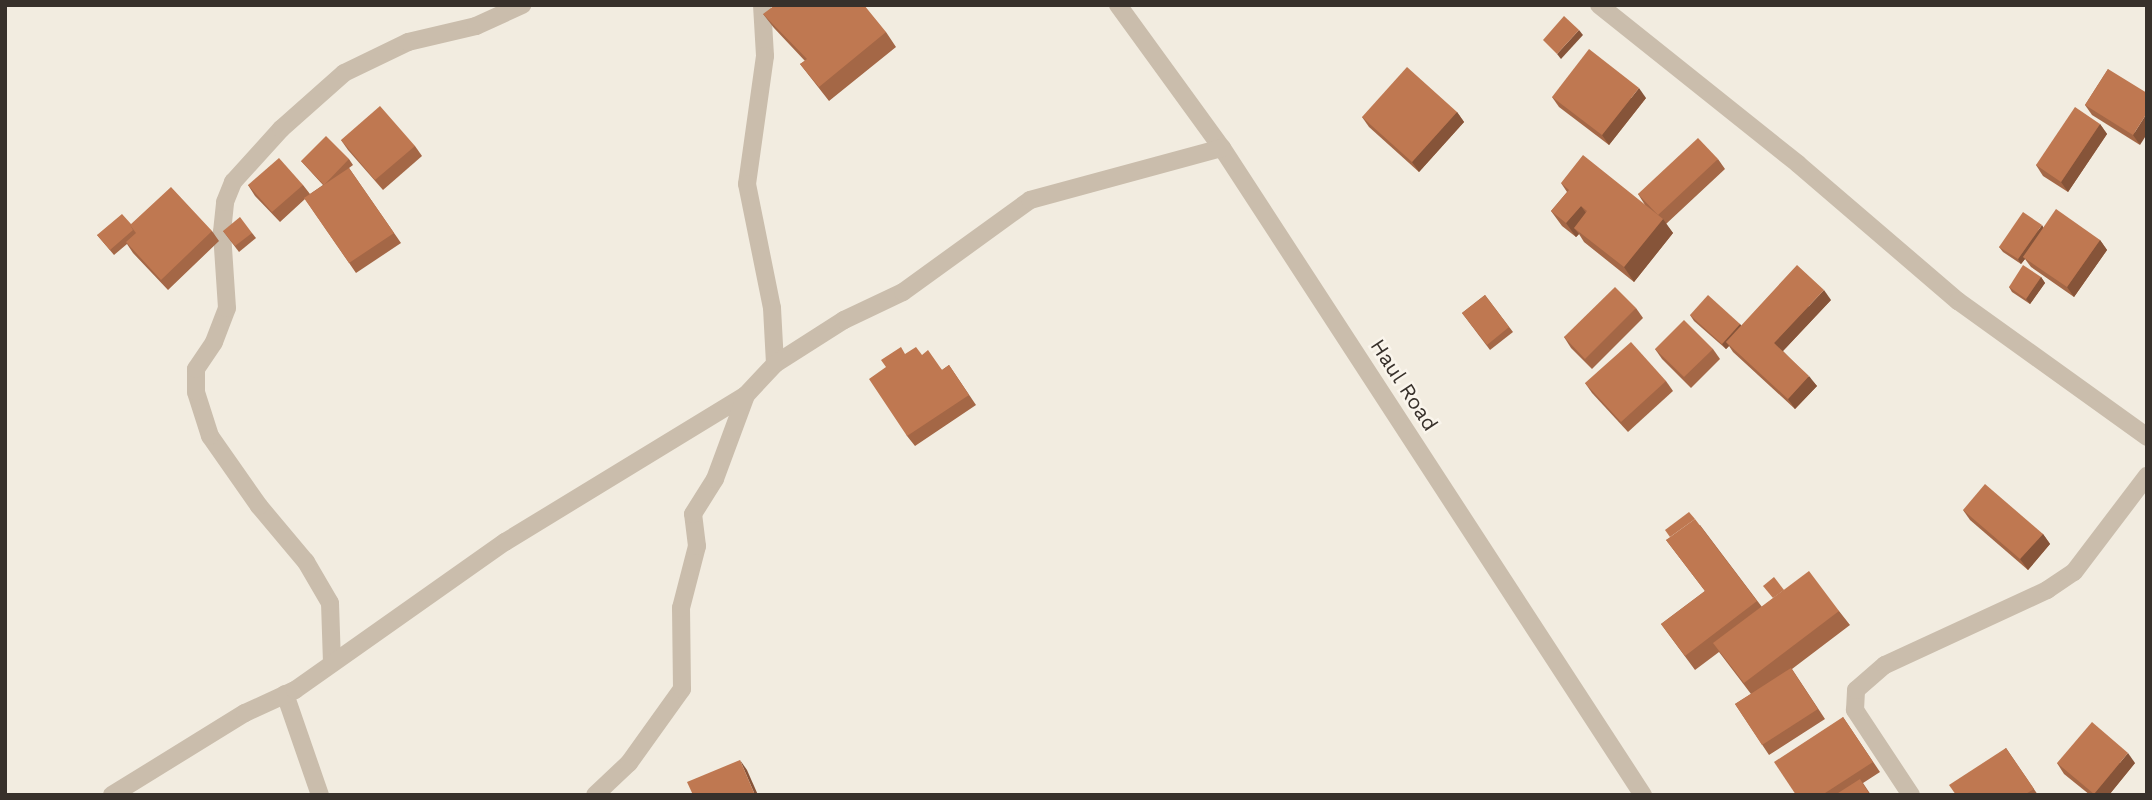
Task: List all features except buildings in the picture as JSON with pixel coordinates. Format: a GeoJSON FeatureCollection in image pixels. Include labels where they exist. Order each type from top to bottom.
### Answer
{"type":"FeatureCollection","features":[{"type":"Feature","properties":{"kind":"street"},"geometry":{"type":"LineString","coordinates":[[332,663],[330,603],[306,562],[259,506],[210,436],[196,392],[197,369],[227,308],[222,232],[226,202],[233,182],[281,129],[344,73],[408,42],[477,26],[522,5]]}},
{"type":"Feature","properties":{"kind":"street"},"geometry":{"type":"LineString","coordinates":[[762,5],[765,56],[747,184],[774,321],[775,364]]}},
{"type":"Feature","properties":{"kind":"street","name":"Haul Road"},"geometry":{"type":"LineString","coordinates":[[1118,5],[1222,148],[1643,795]]}},
{"type":"Feature","properties":{"kind":"street"},"geometry":{"type":"LineString","coordinates":[[1600,5],[1798,164],[1958,301],[2147,437]]}},
{"type":"Feature","properties":{"kind":"street"},"geometry":{"type":"LineString","coordinates":[[112,795],[245,713],[285,694],[505,542],[746,395],[775,364],[844,320],[903,292],[1030,200],[1222,148]]}},
{"type":"Feature","properties":{"kind":"street"},"geometry":{"type":"LineString","coordinates":[[594,795],[629,763],[682,689],[681,608],[697,546],[693,514],[715,479],[746,395]]}},
{"type":"Feature","properties":{"kind":"street"},"geometry":{"type":"LineString","coordinates":[[1911,795],[1855,710],[1856,690],[1885,664],[2047,590],[2074,572],[2147,476]]}},
{"type":"Feature","properties":{"kind":"street"},"geometry":{"type":"LineString","coordinates":[[285,694],[320,795]]}}]}
